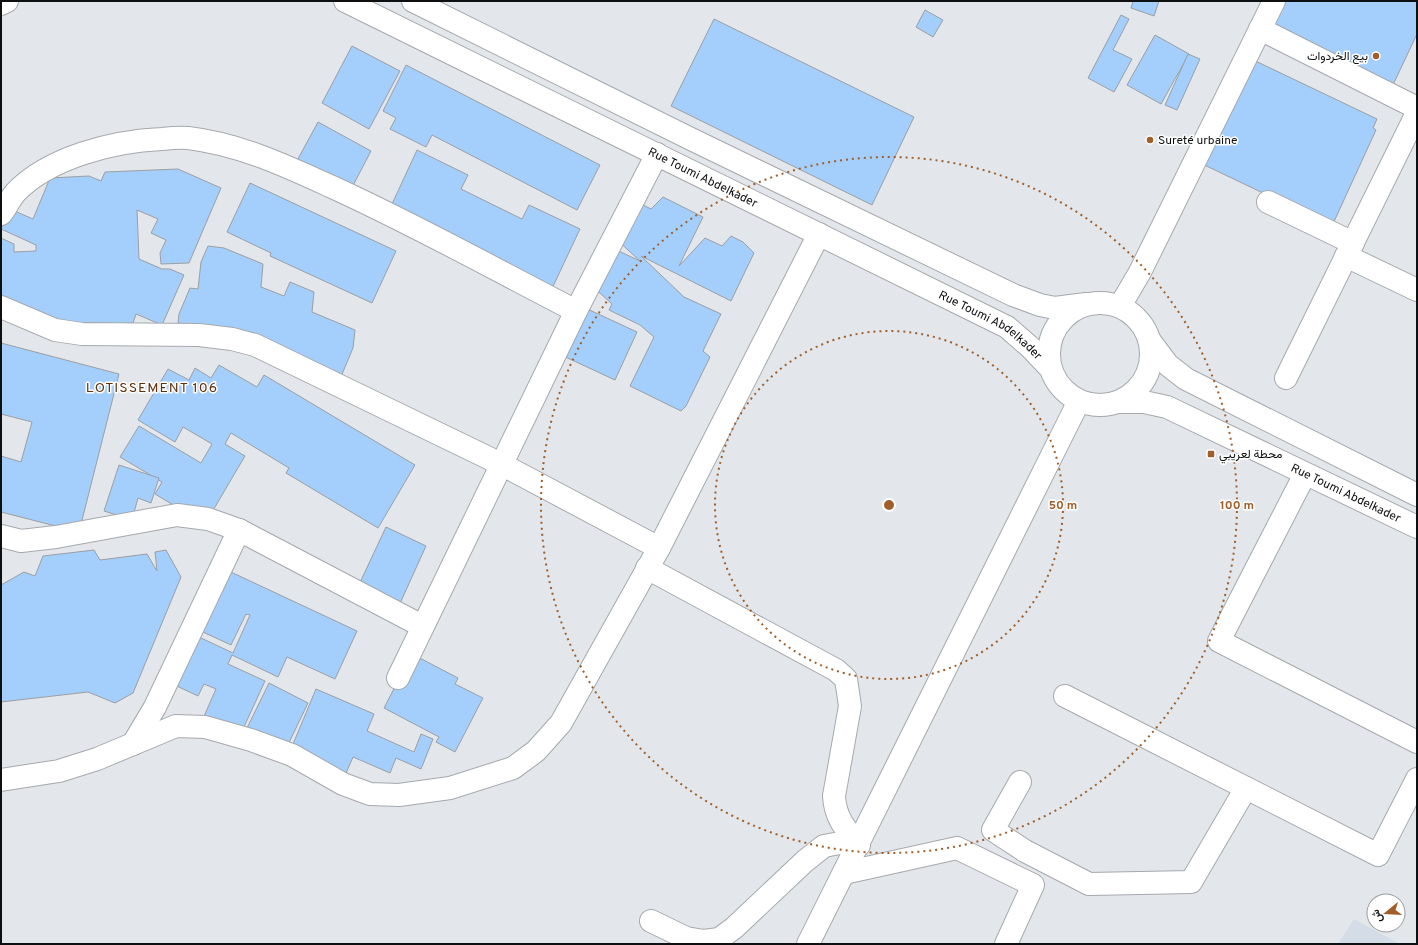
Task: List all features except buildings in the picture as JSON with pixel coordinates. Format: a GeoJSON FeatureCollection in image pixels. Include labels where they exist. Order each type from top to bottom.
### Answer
{"type":"FeatureCollection","features":[{"type":"Feature","properties":{"kind":"street"},"geometry":{"type":"LineString","coordinates":[[1,4],[7,1]]}},
{"type":"Feature","properties":{"kind":"street","name":"Rue Toumi Abdelkader"},"geometry":{"type":"LineString","coordinates":[[345,1],[1007,328],[1030,347],[1050,368]]}},
{"type":"Feature","properties":{"kind":"street"},"geometry":{"type":"LineString","coordinates":[[413,1],[677,132],[1013,295],[1040,305],[1055,308],[1102,302],[1120,306],[1135,315],[1143,325],[1150,341],[1168,365],[1186,379],[1417,495]]}},
{"type":"Feature","properties":{"kind":"street"},"geometry":{"type":"LineString","coordinates":[[1120,306],[1140,272],[1274,1]]}},
{"type":"Feature","properties":{"kind":"street"},"geometry":{"type":"LineString","coordinates":[[1260,29],[1417,108]]}},
{"type":"Feature","properties":{"kind":"street"},"geometry":{"type":"LineString","coordinates":[[1286,378],[1417,113]]}},
{"type":"Feature","properties":{"kind":"street"},"geometry":{"type":"LineString","coordinates":[[1,214],[15,193],[35,177],[66,159],[102,147],[143,139],[187,138],[232,147],[264,157],[371,205],[576,311]]}},
{"type":"Feature","properties":{"kind":"street"},"geometry":{"type":"LineString","coordinates":[[398,678],[576,311],[657,154]]}},
{"type":"Feature","properties":{"kind":"street"},"geometry":{"type":"LineString","coordinates":[[1268,202],[1417,290]]}},
{"type":"Feature","properties":{"kind":"street"},"geometry":{"type":"LineString","coordinates":[[1,780],[60,771],[98,759],[176,726],[205,727],[251,740],[292,755],[343,784],[370,794],[399,795],[450,788],[513,768],[536,751],[561,723],[659,548],[818,234]]}},
{"type":"Feature","properties":{"kind":"street"},"geometry":{"type":"LineString","coordinates":[[1086,304],[1069,312],[1057,325],[1048,350],[1050,368],[1058,384],[1071,397],[1079,401],[1102,406],[1120,402],[1135,393],[1147,376],[1152,359],[1150,341]]}},
{"type":"Feature","properties":{"kind":"street"},"geometry":{"type":"LineString","coordinates":[[1,307],[55,330],[82,334],[199,335],[232,339],[255,345],[502,464],[659,548]]}},
{"type":"Feature","properties":{"kind":"street"},"geometry":{"type":"LineString","coordinates":[[808,944],[1079,401]]}},
{"type":"Feature","properties":{"kind":"street","name":"Rue Toumi Abdelkader"},"geometry":{"type":"LineString","coordinates":[[1120,402],[1144,402],[1167,407],[1417,528]]}},
{"type":"Feature","properties":{"kind":"street"},"geometry":{"type":"LineString","coordinates":[[1305,474],[1219,642],[1417,742]]}},
{"type":"Feature","properties":{"kind":"street"},"geometry":{"type":"LineString","coordinates":[[1,536],[21,541],[56,537],[177,515],[208,519],[239,530],[422,626]]}},
{"type":"Feature","properties":{"kind":"street"},"geometry":{"type":"LineString","coordinates":[[133,744],[155,707],[239,530]]}},
{"type":"Feature","properties":{"kind":"street"},"geometry":{"type":"LineString","coordinates":[[648,568],[836,670],[846,680],[850,706],[834,796],[835,810],[842,825],[859,844]]}},
{"type":"Feature","properties":{"kind":"street"},"geometry":{"type":"LineString","coordinates":[[1065,696],[1378,855],[1417,781]]}},
{"type":"Feature","properties":{"kind":"street"},"geometry":{"type":"LineString","coordinates":[[1020,782],[993,830],[1025,851],[1089,884],[1191,882],[1246,788]]}},
{"type":"Feature","properties":{"kind":"street"},"geometry":{"type":"LineString","coordinates":[[651,921],[686,938],[704,941],[719,939],[734,928],[805,861],[824,846],[840,843],[859,844]]}},
{"type":"Feature","properties":{"kind":"street"},"geometry":{"type":"LineString","coordinates":[[844,873],[958,848],[1033,885],[1006,944]]}},
{"type":"Feature","properties":{"kind":"shaded area"},"geometry":{"type":"Polygon","coordinates":[[[1354,919],[1366,926],[1366,933],[1380,933],[1400,944],[1338,944],[1354,919]]]}},
{"type":"Feature","properties":{"kind":"place","name":"بيع الخردوات"},"geometry":{"type":"Point","coordinates":[1376,56]}},
{"type":"Feature","properties":{"kind":"place","name":"Sureté urbaine"},"geometry":{"type":"Point","coordinates":[1150,140]}},
{"type":"Feature","properties":{"kind":"place","name":"محطة لعريبي"},"geometry":{"type":"Point","coordinates":[1211,454]}},
{"type":"Feature","properties":{"kind":"district","name":"LOTISSEMENT 106"},"geometry":{"type":"Point","coordinates":[152,387]}}]}
